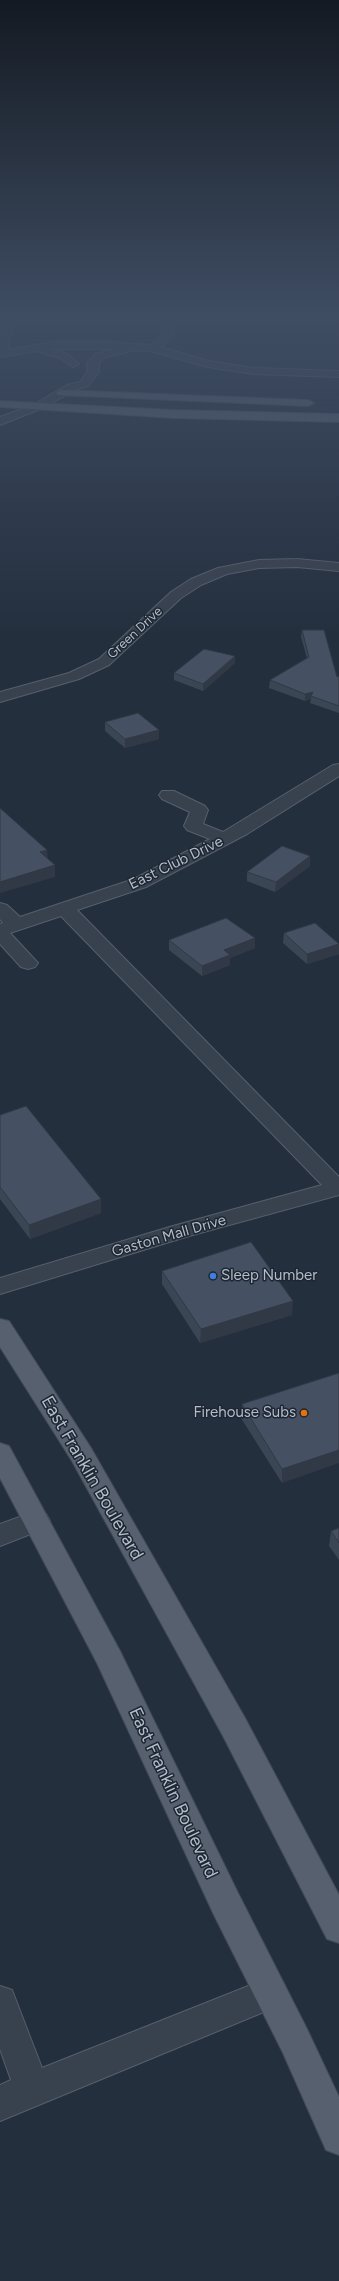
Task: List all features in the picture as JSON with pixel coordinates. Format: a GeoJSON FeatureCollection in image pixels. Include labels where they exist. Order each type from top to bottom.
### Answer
{"type":"FeatureCollection","features":[{"type":"Feature","properties":{"kind":"main road","name":"East Franklin Boulevard"},"geometry":{"type":"LineString","coordinates":[[0,1327],[82,1455],[234,1727],[339,1928]]}},
{"type":"Feature","properties":{"kind":"main road","name":"East Franklin Boulevard"},"geometry":{"type":"LineString","coordinates":[[0,1453],[110,1660],[339,2137]]}},
{"type":"Feature","properties":{"kind":"street","name":"Green Drive"},"geometry":{"type":"LineString","coordinates":[[0,696],[74,676],[104,662],[176,595],[196,582],[224,571],[259,564],[297,563],[339,567]]}},
{"type":"Feature","properties":{"kind":"street","name":"East Club Drive"},"geometry":{"type":"LineString","coordinates":[[6,929],[140,884],[224,839],[339,769]]}},
{"type":"Feature","properties":{"kind":"street"},"geometry":{"type":"LineString","coordinates":[[168,795],[199,810],[193,826],[224,839]]}},
{"type":"Feature","properties":{"kind":"street"},"geometry":{"type":"LineString","coordinates":[[0,909],[6,929],[28,964]]}},
{"type":"Feature","properties":{"kind":"street"},"geometry":{"type":"LineString","coordinates":[[65,909],[338,1188]]}},
{"type":"Feature","properties":{"kind":"street","name":"Gaston Mall Drive"},"geometry":{"type":"LineString","coordinates":[[0,1286],[181,1231],[338,1188]]}},
{"type":"Feature","properties":{"kind":"street"},"geometry":{"type":"LineString","coordinates":[[0,1535],[36,1521]]}},
{"type":"Feature","properties":{"kind":"street"},"geometry":{"type":"LineString","coordinates":[[0,2103],[271,1993]]}},
{"type":"Feature","properties":{"kind":"street"},"geometry":{"type":"LineString","coordinates":[[0,2002],[32,2089]]}},
{"type":"Feature","properties":{"kind":"building"},"geometry":{"type":"Polygon","coordinates":[[[302,630],[324,630],[337,677],[339,676],[339,706],[311,696],[313,692],[305,694],[270,680],[309,657],[302,630]]]}},
{"type":"Feature","properties":{"kind":"building"},"geometry":{"type":"Polygon","coordinates":[[[204,649],[235,656],[203,684],[174,673],[204,649]]]}},
{"type":"Feature","properties":{"kind":"building"},"geometry":{"type":"Polygon","coordinates":[[[138,713],[159,730],[125,739],[105,722],[138,713]]]}},
{"type":"Feature","properties":{"kind":"building"},"geometry":{"type":"Polygon","coordinates":[[[0,808],[47,850],[40,852],[55,865],[0,882],[0,808]]]}},
{"type":"Feature","properties":{"kind":"building"},"geometry":{"type":"Polygon","coordinates":[[[282,846],[310,856],[276,882],[247,872],[282,846]]]}},
{"type":"Feature","properties":{"kind":"building"},"geometry":{"type":"Polygon","coordinates":[[[226,918],[255,938],[224,950],[230,955],[202,966],[169,940],[226,918]]]}},
{"type":"Feature","properties":{"kind":"building"},"geometry":{"type":"Polygon","coordinates":[[[315,923],[339,944],[307,954],[284,933],[315,923]]]}},
{"type":"Feature","properties":{"kind":"building"},"geometry":{"type":"Polygon","coordinates":[[[26,1106],[101,1199],[29,1225],[0,1187],[0,1115],[26,1106]]]}},
{"type":"Feature","properties":{"kind":"building"},"geometry":{"type":"Polygon","coordinates":[[[251,1242],[293,1301],[201,1329],[162,1271],[251,1242]]]}},
{"type":"Feature","properties":{"kind":"building"},"geometry":{"type":"Polygon","coordinates":[[[339,1373],[339,1450],[282,1469],[242,1404],[339,1373]]]}},
{"type":"Feature","properties":{"kind":"building"},"geometry":{"type":"Polygon","coordinates":[[[339,1528],[339,1543],[331,1531],[339,1528]]]}},
{"type":"Feature","properties":{"kind":"place","name":"Sleep Number"},"geometry":{"type":"Point","coordinates":[213,1276]}},
{"type":"Feature","properties":{"kind":"place","name":"Firehouse Subs"},"geometry":{"type":"Point","coordinates":[304,1413]}}]}
